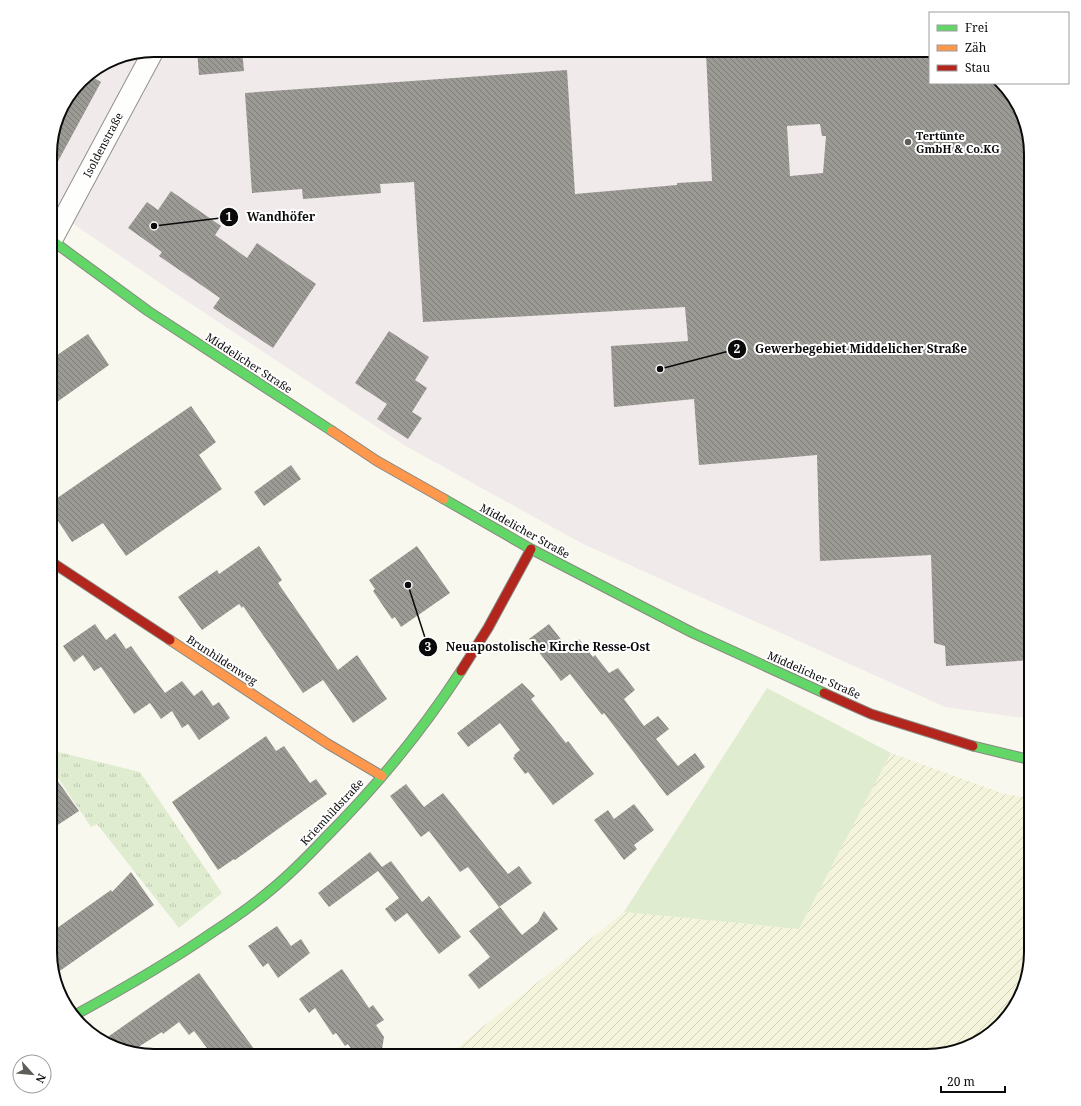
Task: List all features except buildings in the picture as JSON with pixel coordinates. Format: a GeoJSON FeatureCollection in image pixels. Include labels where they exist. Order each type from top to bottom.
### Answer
{"type":"FeatureCollection","features":[{"type":"Feature","properties":{"kind":"street","name":"Isoldenstraße"},"geometry":{"type":"LineString","coordinates":[[57,229],[150,57]]}},
{"type":"Feature","properties":{"kind":"street","name":"Middelicher Straße"},"geometry":{"type":"LineString","coordinates":[[57,244],[148,311],[377,461],[531,548],[693,633],[871,714],[966,744],[1024,758]]}},
{"type":"Feature","properties":{"kind":"street","name":"Kriemhildstraße"},"geometry":{"type":"LineString","coordinates":[[79,1013],[185,951],[242,912],[277,884],[320,844],[382,776],[438,704],[481,639],[531,548]]}},
{"type":"Feature","properties":{"kind":"street","name":"Brunhildenweg"},"geometry":{"type":"LineString","coordinates":[[57,566],[328,744],[382,776]]}},
{"type":"Feature","properties":{"kind":"shaded area"},"geometry":{"type":"Polygon","coordinates":[[[154,57],[929,57],[929,84],[994,84],[1008,100],[1017,117],[1024,147],[1024,718],[945,707],[583,544],[404,445],[176,294],[57,213],[57,147],[64,117],[73,100],[90,81],[105,70],[129,60],[154,57]]]}},
{"type":"Feature","properties":{"kind":"green space"},"geometry":{"type":"Polygon","coordinates":[[[767,688],[891,753],[799,929],[624,912],[767,688]]]}},
{"type":"Feature","properties":{"kind":"green space"},"geometry":{"type":"Polygon","coordinates":[[[57,752],[140,772],[222,893],[179,928],[97,824],[91,827],[57,776],[57,752]]]}},
{"type":"Feature","properties":{"kind":"green space"},"geometry":{"type":"Polygon","coordinates":[[[891,753],[1004,794],[1024,797],[1024,959],[1021,977],[1014,995],[1000,1016],[981,1033],[970,1039],[958,1044],[934,1049],[456,1049],[624,912],[799,929],[891,753]]]}},
{"type":"Feature","properties":{"kind":"traffic: fast"},"geometry":{"type":"LineString","coordinates":[[57,244],[148,311],[332,431]]}},
{"type":"Feature","properties":{"kind":"traffic: fast"},"geometry":{"type":"LineString","coordinates":[[444,499],[531,549],[693,633],[824,693]]}},
{"type":"Feature","properties":{"kind":"traffic: fast"},"geometry":{"type":"LineString","coordinates":[[79,1013],[179,955],[243,912],[279,883],[305,859],[361,800],[414,737],[461,671]]}},
{"type":"Feature","properties":{"kind":"traffic: fast"},"geometry":{"type":"LineString","coordinates":[[973,746],[1024,758]]}},
{"type":"Feature","properties":{"kind":"traffic: slow"},"geometry":{"type":"LineString","coordinates":[[332,431],[377,461],[444,499]]}},
{"type":"Feature","properties":{"kind":"traffic: slow"},"geometry":{"type":"LineString","coordinates":[[170,640],[328,744],[382,776]]}},
{"type":"Feature","properties":{"kind":"traffic: jam"},"geometry":{"type":"LineString","coordinates":[[461,671],[488,628],[531,549]]}},
{"type":"Feature","properties":{"kind":"traffic: jam"},"geometry":{"type":"LineString","coordinates":[[57,566],[170,640]]}},
{"type":"Feature","properties":{"kind":"traffic: jam"},"geometry":{"type":"LineString","coordinates":[[824,693],[871,714],[973,746]]}},
{"type":"Feature","properties":{"kind":"place","name":"Tertünte GmbH & Co.KG"},"geometry":{"type":"Point","coordinates":[908,142]}},
{"type":"Feature","properties":{"kind":"place","name":"Wandhöfer"},"geometry":{"type":"Point","coordinates":[154,226]}},
{"type":"Feature","properties":{"kind":"place","name":"Gewerbegebiet Middelicher Straße"},"geometry":{"type":"Point","coordinates":[660,369]}},
{"type":"Feature","properties":{"kind":"place","name":"Neuapostolische Kirche Resse-Ost"},"geometry":{"type":"Point","coordinates":[408,585]}}]}
